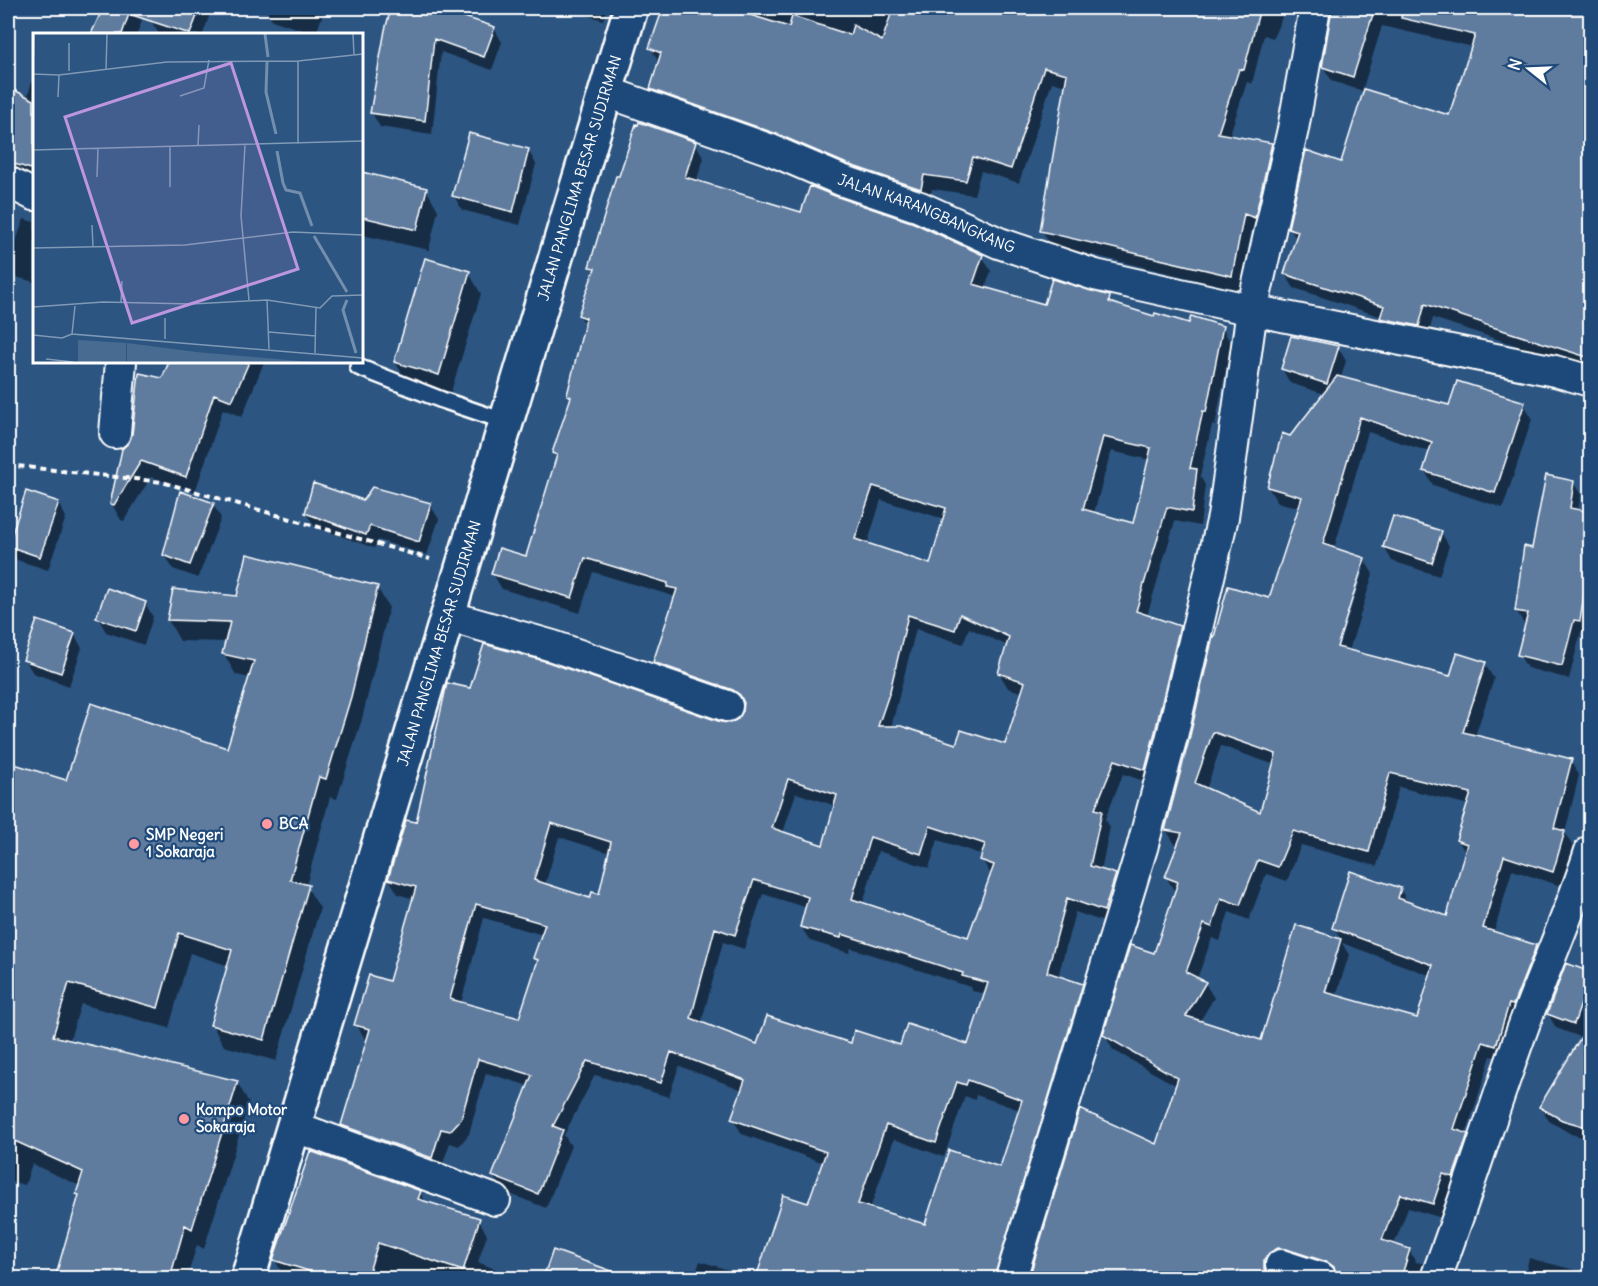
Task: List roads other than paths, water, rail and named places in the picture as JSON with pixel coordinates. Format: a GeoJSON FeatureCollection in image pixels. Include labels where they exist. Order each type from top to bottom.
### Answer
{"type":"FeatureCollection","features":[{"type":"Feature","properties":{"kind":"highway","name":"JALAN PANGLIMA BESAR SUDIRMAN"},"geometry":{"type":"LineString","coordinates":[[248,1278],[631,8]]}},
{"type":"Feature","properties":{"kind":"street"},"geometry":{"type":"LineString","coordinates":[[1011,1278],[1142,848],[1172,736],[1223,517],[1252,310],[1293,129],[1315,8]]}},
{"type":"Feature","properties":{"kind":"street","name":"JALAN KARANGBANGKANG"},"geometry":{"type":"LineString","coordinates":[[607,92],[771,150],[841,180],[920,207],[999,243],[1095,275],[1252,310],[1555,371],[1590,381]]}},
{"type":"Feature","properties":{"kind":"street"},"geometry":{"type":"LineString","coordinates":[[8,183],[33,195]]}},
{"type":"Feature","properties":{"kind":"street"},"geometry":{"type":"LineString","coordinates":[[115,433],[121,363]]}},
{"type":"Feature","properties":{"kind":"street"},"geometry":{"type":"LineString","coordinates":[[448,616],[553,646],[728,706]]}},
{"type":"Feature","properties":{"kind":"street"},"geometry":{"type":"LineString","coordinates":[[1436,1278],[1459,1217],[1520,1035],[1575,898],[1590,851]]}},
{"type":"Feature","properties":{"kind":"street"},"geometry":{"type":"LineString","coordinates":[[293,1126],[495,1200]]}},
{"type":"Feature","properties":{"kind":"street"},"geometry":{"type":"LineString","coordinates":[[1281,1265],[1322,1278]]}},
{"type":"Feature","properties":{"kind":"lane"},"geometry":{"type":"LineString","coordinates":[[358,367],[442,400],[507,422]]}},
{"type":"Feature","properties":{"kind":"place","name":"BCA"},"geometry":{"type":"Point","coordinates":[267,824]}},
{"type":"Feature","properties":{"kind":"place","name":"SMP Negeri 1 Sokaraja"},"geometry":{"type":"Point","coordinates":[134,844]}},
{"type":"Feature","properties":{"kind":"place","name":"Kompo Motor Sokaraja"},"geometry":{"type":"Point","coordinates":[184,1119]}}]}
